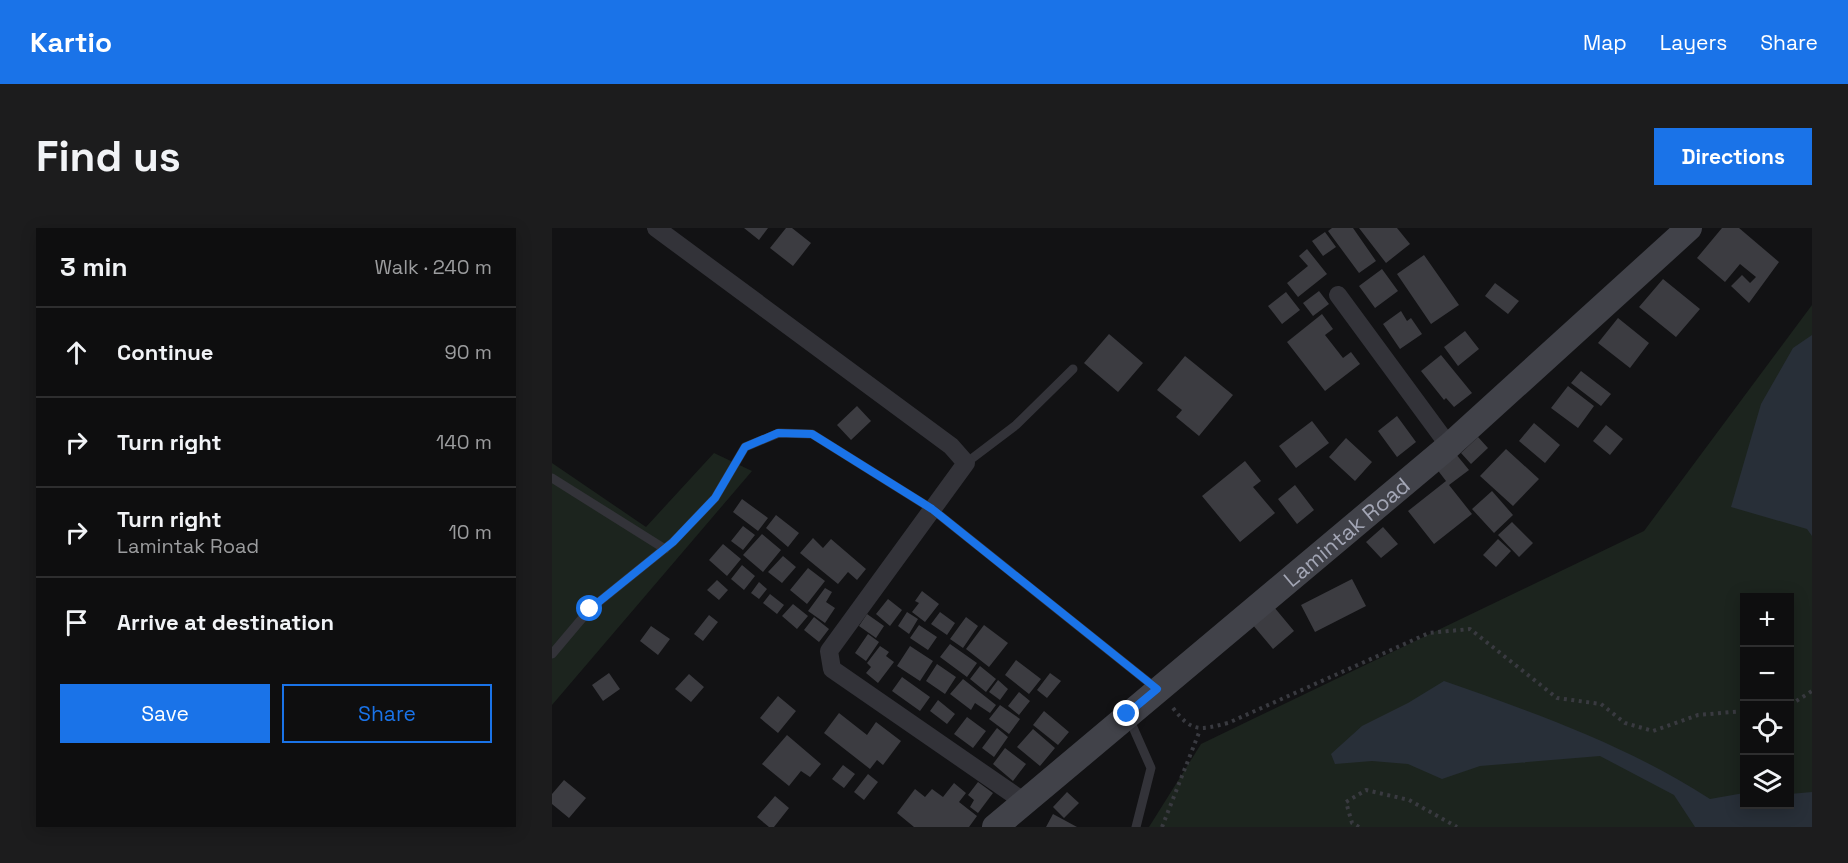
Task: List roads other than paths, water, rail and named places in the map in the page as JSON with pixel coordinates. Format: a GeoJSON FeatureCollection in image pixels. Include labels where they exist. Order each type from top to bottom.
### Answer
{"type":"FeatureCollection","features":[{"type":"Feature","properties":{"kind":"main road","name":"Lamintak Road"},"geometry":{"type":"LineString","coordinates":[[995,827],[1023,801],[1449,446],[1689,228]]}},
{"type":"Feature","properties":{"kind":"street"},"geometry":{"type":"LineString","coordinates":[[656,228],[951,446],[966,464],[829,651],[832,669],[1023,801]]}},
{"type":"Feature","properties":{"kind":"street"},"geometry":{"type":"LineString","coordinates":[[1338,295],[1449,446]]}},
{"type":"Feature","properties":{"kind":"lane"},"geometry":{"type":"LineString","coordinates":[[966,464],[1016,424],[1073,369]]}},
{"type":"Feature","properties":{"kind":"lane"},"geometry":{"type":"LineString","coordinates":[[552,654],[590,609],[665,549],[715,498],[745,447],[778,433],[812,434],[932,509],[1157,689]]}},
{"type":"Feature","properties":{"kind":"lane"},"geometry":{"type":"LineString","coordinates":[[552,478],[665,549]]}},
{"type":"Feature","properties":{"kind":"lane"},"geometry":{"type":"LineString","coordinates":[[1127,714],[1150,768],[1136,827]]}}]}
